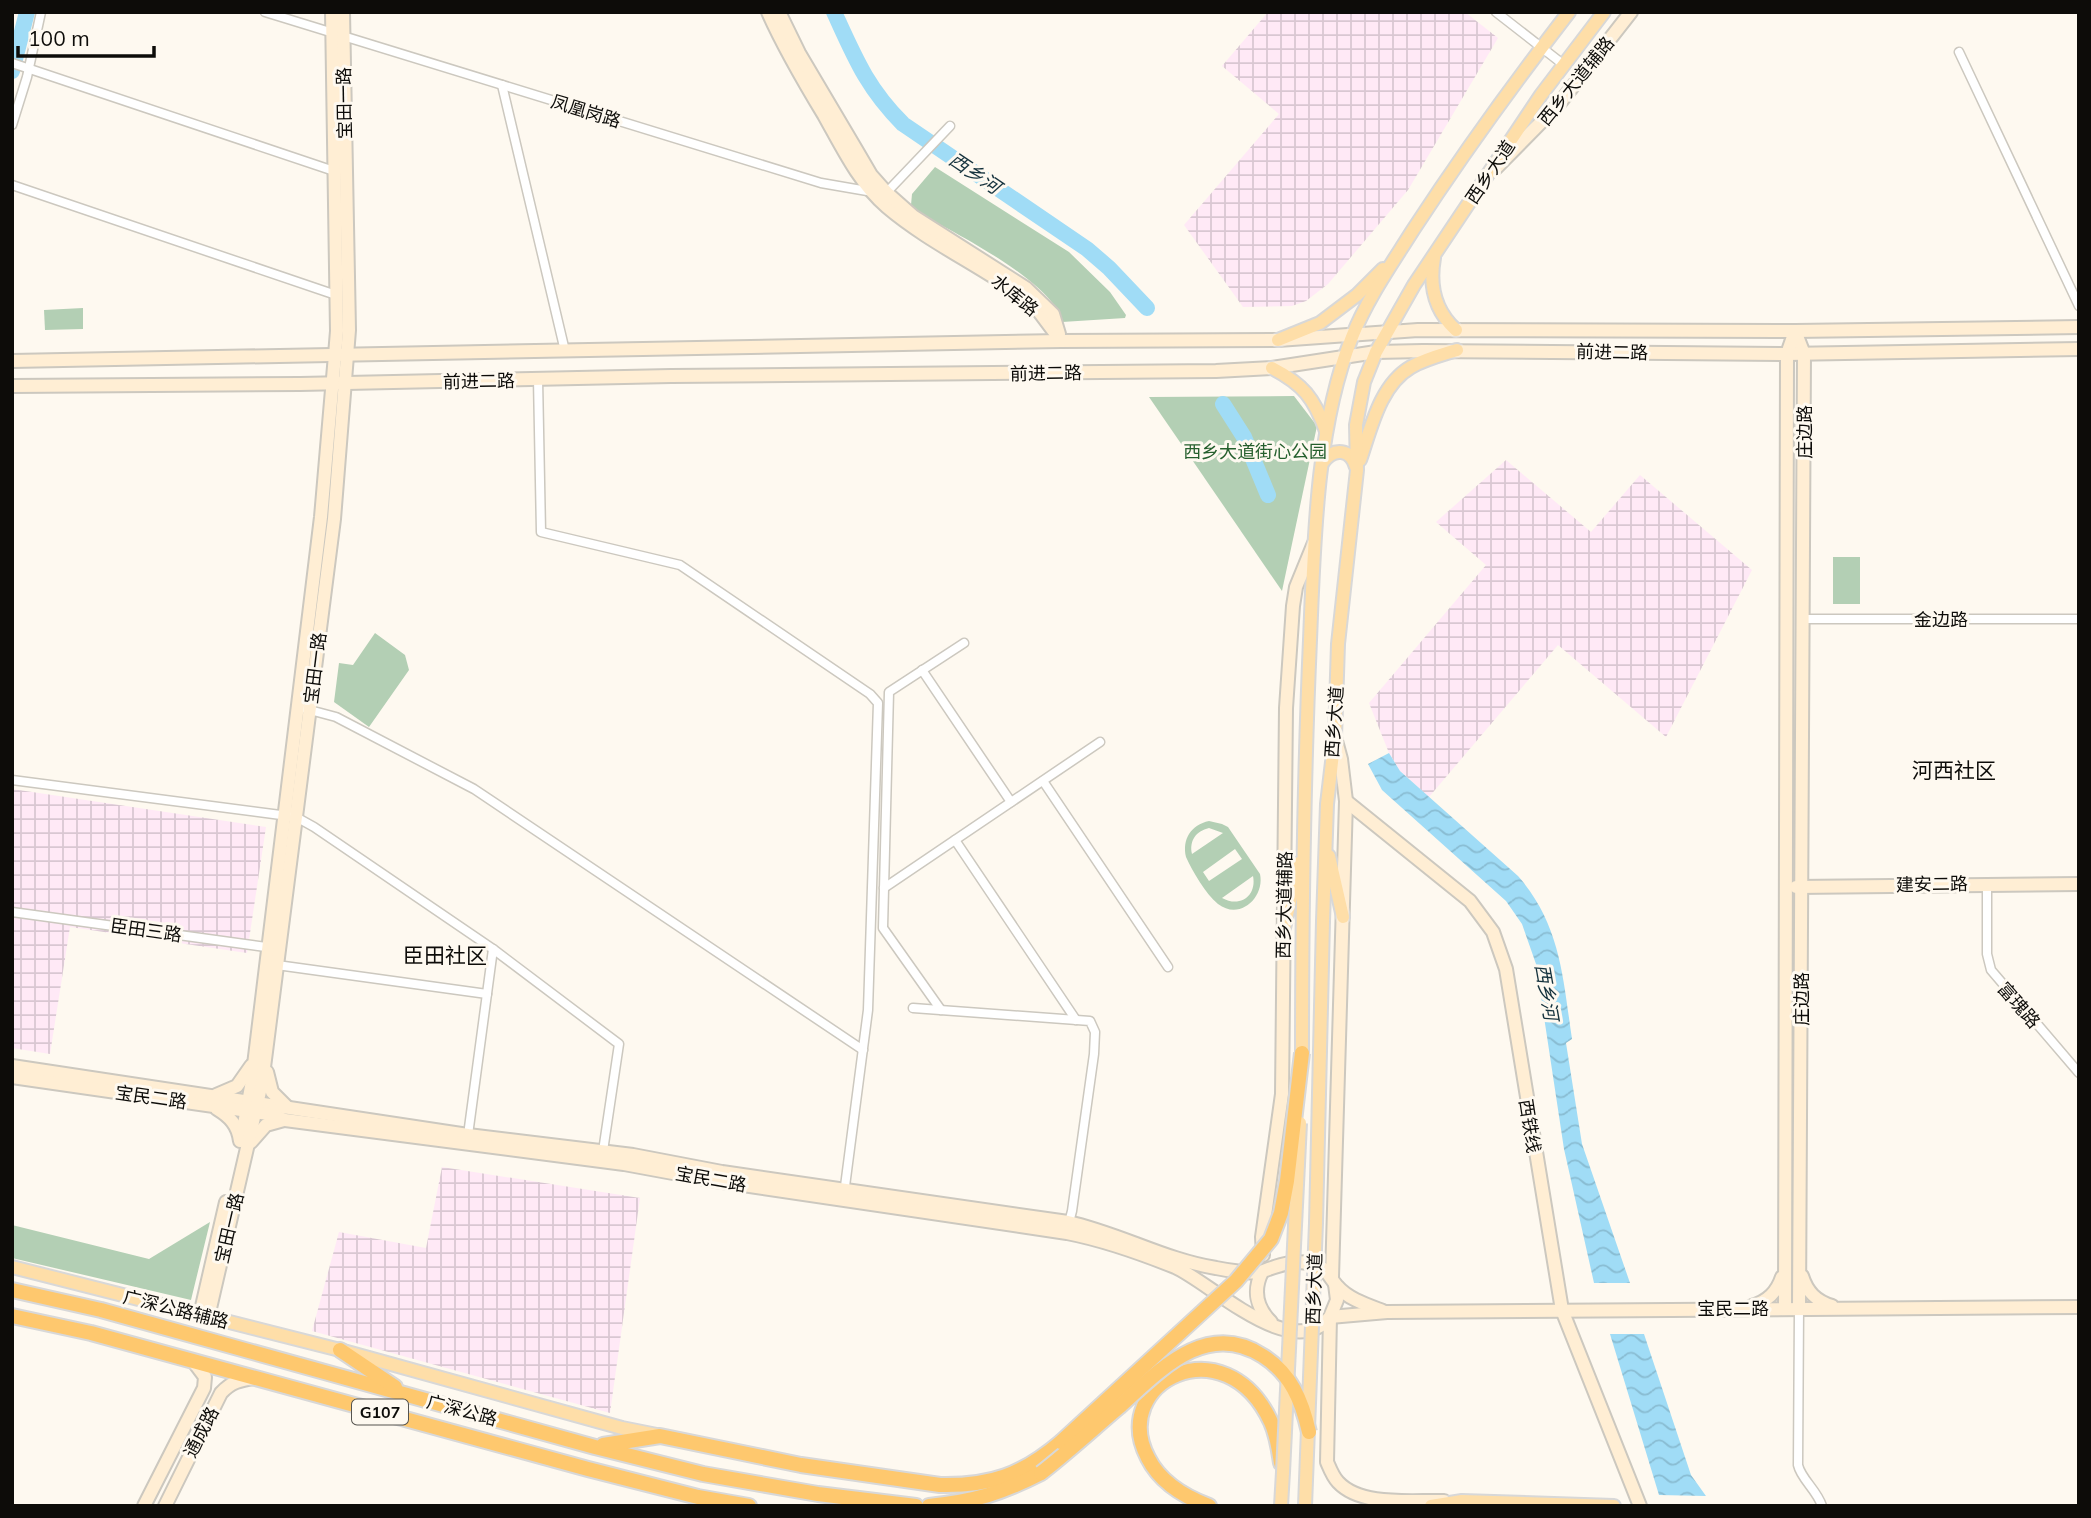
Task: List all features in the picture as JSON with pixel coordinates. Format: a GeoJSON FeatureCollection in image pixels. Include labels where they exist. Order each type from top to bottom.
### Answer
{"type":"FeatureCollection","features":[{"type":"Feature","properties":{"kind":"highway"},"geometry":{"type":"LineString","coordinates":[[595,1447],[660,1436],[801,1465],[963,1486],[1017,1473],[1038,1462],[1236,1281],[1271,1239],[1281,1213],[1287,1181],[1302,1053]]}},
{"type":"Feature","properties":{"kind":"highway","name":"广深公路"},"geometry":{"type":"LineString","coordinates":[[12,1290],[101,1310],[595,1447],[703,1474],[916,1506]]}},
{"type":"Feature","properties":{"kind":"highway","name":"广深公路"},"geometry":{"type":"LineString","coordinates":[[12,1316],[91,1333],[699,1503],[749,1506]]}},
{"type":"Feature","properties":{"kind":"highway"},"geometry":{"type":"LineString","coordinates":[[929,1506],[989,1497],[1041,1474],[1164,1367],[1177,1358],[1208,1345],[1240,1345],[1271,1361],[1293,1386],[1309,1432]]}},
{"type":"Feature","properties":{"kind":"highway"},"geometry":{"type":"LineString","coordinates":[[340,1350],[405,1394]]}},
{"type":"Feature","properties":{"kind":"highway"},"geometry":{"type":"LineString","coordinates":[[1209,1506],[1179,1492],[1157,1473],[1143,1448],[1140,1418],[1145,1404],[1157,1387],[1175,1375],[1195,1369],[1213,1369],[1228,1375],[1254,1396],[1272,1424],[1283,1472]]}},
{"type":"Feature","properties":{"kind":"main road","name":"宝田一路"},"geometry":{"type":"LineString","coordinates":[[260,1056],[304,709],[321,517],[341,355],[338,34],[332,12]]}},
{"type":"Feature","properties":{"kind":"main road","name":"宝田一路"},"geometry":{"type":"LineString","coordinates":[[341,355],[336,295],[334,171],[338,34],[343,12]]}},
{"type":"Feature","properties":{"kind":"main road","name":"水库路"},"geometry":{"type":"LineString","coordinates":[[768,12],[847,156],[884,205],[907,223],[1021,295],[1037,309],[1061,341]]}},
{"type":"Feature","properties":{"kind":"main road","name":"水库路"},"geometry":{"type":"LineString","coordinates":[[779,12],[799,53],[871,175],[913,216],[1026,288],[1053,314],[1061,341]]}},
{"type":"Feature","properties":{"kind":"main road","name":"西乡大道"},"geometry":{"type":"LineString","coordinates":[[1281,1506],[1302,1053],[1305,835],[1315,543],[1326,433],[1345,355],[1379,283],[1488,120],[1569,12]]}},
{"type":"Feature","properties":{"kind":"main road","name":"西乡大道"},"geometry":{"type":"LineString","coordinates":[[1305,1506],[1325,838],[1335,737],[1338,644],[1357,470],[1358,406],[1376,352],[1434,254],[1564,65],[1604,12]]}},
{"type":"Feature","properties":{"kind":"main road","name":"西乡大道辅路"},"geometry":{"type":"LineString","coordinates":[[1488,176],[1547,118],[1631,12]]}},
{"type":"Feature","properties":{"kind":"main road"},"geometry":{"type":"LineString","coordinates":[[1278,340],[1320,323],[1338,311],[1398,254]]}},
{"type":"Feature","properties":{"kind":"main road"},"geometry":{"type":"LineString","coordinates":[[1434,254],[1434,297],[1446,321],[1456,330]]}},
{"type":"Feature","properties":{"kind":"main road","name":"前进二路"},"geometry":{"type":"LineString","coordinates":[[12,361],[1061,341],[1278,340],[1387,331],[1796,331],[2079,327]]}},
{"type":"Feature","properties":{"kind":"main road","name":"庄边路"},"geometry":{"type":"LineString","coordinates":[[1796,331],[1804,354],[1799,1308]]}},
{"type":"Feature","properties":{"kind":"main road","name":"庄边路"},"geometry":{"type":"LineString","coordinates":[[1785,1308],[1787,354],[1796,331]]}},
{"type":"Feature","properties":{"kind":"main road","name":"前进二路"},"geometry":{"type":"LineString","coordinates":[[12,386],[1216,371],[1272,368],[1376,352],[1457,350],[1804,354],[2079,349]]}},
{"type":"Feature","properties":{"kind":"main road"},"geometry":{"type":"LineString","coordinates":[[1357,470],[1381,403],[1396,378],[1419,362],[1457,350]]}},
{"type":"Feature","properties":{"kind":"main road"},"geometry":{"type":"LineString","coordinates":[[1272,368],[1295,381],[1306,391],[1326,433]]}},
{"type":"Feature","properties":{"kind":"main road"},"geometry":{"type":"LineString","coordinates":[[1323,461],[1333,452],[1342,451],[1351,456],[1357,470]]}},
{"type":"Feature","properties":{"kind":"main road","name":"西乡大道辅路"},"geometry":{"type":"LineString","coordinates":[[1279,1327],[1266,1317],[1258,1304],[1257,1284],[1264,1270],[1262,1237],[1282,1094],[1286,708],[1293,606],[1296,587],[1315,543]]}},
{"type":"Feature","properties":{"kind":"main road"},"geometry":{"type":"LineString","coordinates":[[1335,737],[1341,759],[1346,801],[1333,1281],[1337,1300],[1331,1317],[1327,1462],[1336,1480],[1349,1491],[1366,1499],[1614,1506]]}},
{"type":"Feature","properties":{"kind":"main road","name":"西铁线"},"geometry":{"type":"LineString","coordinates":[[1346,801],[1470,901],[1493,932],[1506,969],[1562,1310],[1640,1506]]}},
{"type":"Feature","properties":{"kind":"main road"},"geometry":{"type":"LineString","coordinates":[[1284,928],[1305,835]]}},
{"type":"Feature","properties":{"kind":"main road"},"geometry":{"type":"LineString","coordinates":[[1325,838],[1343,917]]}},
{"type":"Feature","properties":{"kind":"main road","name":"建安二路"},"geometry":{"type":"LineString","coordinates":[[1786,887],[2079,884]]}},
{"type":"Feature","properties":{"kind":"main road","name":"宝田一路"},"geometry":{"type":"LineString","coordinates":[[204,1316],[252,1106],[277,965],[274,948]]}},
{"type":"Feature","properties":{"kind":"main road"},"geometry":{"type":"LineString","coordinates":[[260,1056],[272,1092],[286,1113],[266,1125],[244,1144],[232,1119],[212,1101],[237,1086],[260,1056]]}},
{"type":"Feature","properties":{"kind":"main road","name":"宝民二路"},"geometry":{"type":"LineString","coordinates":[[12,1066],[148,1091],[624,1164],[716,1181],[844,1195],[1115,1234],[1198,1265],[1232,1270],[1264,1270],[1279,1264],[1312,1263],[1327,1271],[1333,1281],[1354,1299],[1387,1312]]}},
{"type":"Feature","properties":{"kind":"main road","name":"宝民二路"},"geometry":{"type":"LineString","coordinates":[[12,1077],[148,1091]]}},
{"type":"Feature","properties":{"kind":"main road","name":"宝民二路"},"geometry":{"type":"LineString","coordinates":[[286,1113],[603,1151],[844,1195]]}},
{"type":"Feature","properties":{"kind":"main road","name":"宝民二路"},"geometry":{"type":"LineString","coordinates":[[1068,1227],[1174,1267],[1195,1277],[1239,1310],[1279,1327],[1315,1329],[1331,1317],[1387,1312],[2079,1307]]}},
{"type":"Feature","properties":{"kind":"main road"},"geometry":{"type":"LineString","coordinates":[[1232,1270],[1251,1256],[1262,1237]]}},
{"type":"Feature","properties":{"kind":"main road"},"geometry":{"type":"LineString","coordinates":[[1742,1308],[1767,1300],[1776,1291],[1785,1266]]}},
{"type":"Feature","properties":{"kind":"main road","name":"广深公路辅路"},"geometry":{"type":"LineString","coordinates":[[12,1267],[340,1350],[622,1428],[660,1436]]}},
{"type":"Feature","properties":{"kind":"main road"},"geometry":{"type":"LineString","coordinates":[[1799,1268],[1809,1292],[1818,1300],[1843,1308]]}},
{"type":"Feature","properties":{"kind":"main road","name":"通成路"},"geometry":{"type":"LineString","coordinates":[[144,1506],[204,1388],[205,1377],[193,1361]]}},
{"type":"Feature","properties":{"kind":"main road","name":"通成路"},"geometry":{"type":"LineString","coordinates":[[165,1506],[221,1394],[229,1385],[239,1380],[254,1378]]}},
{"type":"Feature","properties":{"kind":"main road"},"geometry":{"type":"LineString","coordinates":[[1431,1506],[1462,1501]]}},
{"type":"Feature","properties":{"kind":"street"},"geometry":{"type":"LineString","coordinates":[[12,125],[41,12]]}},
{"type":"Feature","properties":{"kind":"street","name":"凤凰岗路"},"geometry":{"type":"LineString","coordinates":[[265,12],[821,183],[850,190],[887,193]]}},
{"type":"Feature","properties":{"kind":"street"},"geometry":{"type":"LineString","coordinates":[[1496,12],[1564,65]]}},
{"type":"Feature","properties":{"kind":"street"},"geometry":{"type":"LineString","coordinates":[[1959,52],[2079,306]]}},
{"type":"Feature","properties":{"kind":"street"},"geometry":{"type":"LineString","coordinates":[[12,63],[334,171]]}},
{"type":"Feature","properties":{"kind":"street"},"geometry":{"type":"LineString","coordinates":[[502,85],[565,351]]}},
{"type":"Feature","properties":{"kind":"street"},"geometry":{"type":"LineString","coordinates":[[887,193],[950,126]]}},
{"type":"Feature","properties":{"kind":"street"},"geometry":{"type":"LineString","coordinates":[[12,185],[336,295]]}},
{"type":"Feature","properties":{"kind":"street"},"geometry":{"type":"LineString","coordinates":[[538,379],[541,532],[680,565],[870,694],[878,703],[868,1010],[844,1195]]}},
{"type":"Feature","properties":{"kind":"street","name":"金边路"},"geometry":{"type":"LineString","coordinates":[[1803,619],[2079,619]]}},
{"type":"Feature","properties":{"kind":"street"},"geometry":{"type":"LineString","coordinates":[[941,1010],[883,928],[889,692],[964,643]]}},
{"type":"Feature","properties":{"kind":"street"},"geometry":{"type":"LineString","coordinates":[[922,670],[1011,802]]}},
{"type":"Feature","properties":{"kind":"street"},"geometry":{"type":"LineString","coordinates":[[304,709],[336,717],[474,789],[863,1050]]}},
{"type":"Feature","properties":{"kind":"street"},"geometry":{"type":"LineString","coordinates":[[884,888],[1100,742]]}},
{"type":"Feature","properties":{"kind":"street"},"geometry":{"type":"LineString","coordinates":[[12,780],[290,816],[337,842],[493,950],[619,1044],[603,1151]]}},
{"type":"Feature","properties":{"kind":"street"},"geometry":{"type":"LineString","coordinates":[[1043,781],[1168,967]]}},
{"type":"Feature","properties":{"kind":"street"},"geometry":{"type":"LineString","coordinates":[[955,840],[1076,1020]]}},
{"type":"Feature","properties":{"kind":"street","name":"富瑰路"},"geometry":{"type":"LineString","coordinates":[[1987,883],[1987,954],[1991,970],[2079,1073]]}},
{"type":"Feature","properties":{"kind":"street","name":"臣田三路"},"geometry":{"type":"LineString","coordinates":[[12,912],[274,948]]}},
{"type":"Feature","properties":{"kind":"street"},"geometry":{"type":"LineString","coordinates":[[468,1135],[493,950]]}},
{"type":"Feature","properties":{"kind":"street"},"geometry":{"type":"LineString","coordinates":[[277,965],[487,994]]}},
{"type":"Feature","properties":{"kind":"street"},"geometry":{"type":"LineString","coordinates":[[913,1008],[1090,1021],[1095,1032],[1094,1055],[1068,1227]]}},
{"type":"Feature","properties":{"kind":"street","name":"庄边路"},"geometry":{"type":"LineString","coordinates":[[1799,1308],[1798,1465],[1799,1471],[1817,1493],[1822,1506]]}},
{"type":"Feature","properties":{"kind":"shaded area"},"geometry":{"type":"Polygon","coordinates":[[[1268,12],[1465,12],[1498,38],[1408,190],[1328,284],[1306,301],[1292,306],[1243,307],[1184,225],[1279,114],[1222,66],[1268,12]]]}},
{"type":"Feature","properties":{"kind":"shaded area"},"geometry":{"type":"Polygon","coordinates":[[[1506,460],[1591,532],[1640,475],[1752,570],[1666,737],[1558,645],[1429,797],[1400,771],[1389,753],[1369,703],[1486,565],[1436,522],[1506,460]]]}},
{"type":"Feature","properties":{"kind":"shaded area"},"geometry":{"type":"Polygon","coordinates":[[[12,789],[266,827],[247,953],[70,927],[50,1054],[12,1048],[12,789]]]}},
{"type":"Feature","properties":{"kind":"shaded area"},"geometry":{"type":"Polygon","coordinates":[[[442,1167],[640,1198],[610,1413],[312,1331],[339,1232],[426,1248],[442,1167]]]}},
{"type":"Feature","properties":{"kind":"green space"},"geometry":{"type":"Polygon","coordinates":[[[935,167],[1069,252],[1110,292],[1126,315],[1125,318],[1062,322],[1055,306],[1021,274],[999,258],[914,210],[911,205],[912,194],[935,167]]]}},
{"type":"Feature","properties":{"kind":"green space"},"geometry":{"type":"Polygon","coordinates":[[[83,308],[83,329],[45,330],[44,310],[83,308]]]}},
{"type":"Feature","properties":{"kind":"green space","name":"西乡大道街心公园"},"geometry":{"type":"Polygon","coordinates":[[[1294,396],[1317,426],[1282,591],[1149,397],[1294,396]]]}},
{"type":"Feature","properties":{"kind":"green space"},"geometry":{"type":"Polygon","coordinates":[[[1833,557],[1860,557],[1860,604],[1833,604],[1833,557]]]}},
{"type":"Feature","properties":{"kind":"green space"},"geometry":{"type":"Polygon","coordinates":[[[375,633],[405,655],[409,670],[369,727],[334,702],[339,663],[353,665],[375,633]]]}},
{"type":"Feature","properties":{"kind":"green space"},"geometry":{"type":"Polygon","coordinates":[[[1209,821],[1228,827],[1260,874],[1259,891],[1249,904],[1242,908],[1226,909],[1218,904],[1208,894],[1186,857],[1185,844],[1189,834],[1209,821]],[[1209,828],[1195,837],[1192,854],[1223,833],[1209,828]],[[1235,849],[1203,872],[1209,881],[1242,859],[1235,849]],[[1253,876],[1222,898],[1235,902],[1246,898],[1254,883],[1253,876]]]}},
{"type":"Feature","properties":{"kind":"green space"},"geometry":{"type":"Polygon","coordinates":[[[210,1222],[191,1300],[12,1258],[12,1225],[149,1259],[210,1222]]]}},
{"type":"Feature","properties":{"kind":"water"},"geometry":{"type":"Polygon","coordinates":[[[1389,753],[1400,771],[1518,876],[1532,895],[1552,933],[1562,974],[1572,1039],[1566,1043],[1582,1144],[1630,1283],[1594,1283],[1564,1149],[1536,964],[1522,924],[1506,901],[1382,790],[1368,764],[1389,753]]]}},
{"type":"Feature","properties":{"kind":"water"},"geometry":{"type":"Polygon","coordinates":[[[1610,1334],[1644,1334],[1691,1475],[1706,1496],[1659,1495],[1610,1334]]]}},
{"type":"Feature","properties":{"kind":"waterway"},"geometry":{"type":"LineString","coordinates":[[12,71],[27,12]]}},
{"type":"Feature","properties":{"kind":"waterway","name":"西乡河"},"geometry":{"type":"LineString","coordinates":[[834,12],[871,85],[903,124],[1087,249],[1147,308]]}},
{"type":"Feature","properties":{"kind":"waterway","name":"西乡河"},"geometry":{"type":"LineString","coordinates":[[1223,404],[1244,437],[1268,495]]}},
{"type":"Feature","properties":{"kind":"district","name":"河西社区"},"geometry":{"type":"Point","coordinates":[1954,770]}},
{"type":"Feature","properties":{"kind":"district","name":"臣田社区"},"geometry":{"type":"Point","coordinates":[445,955]}}]}
